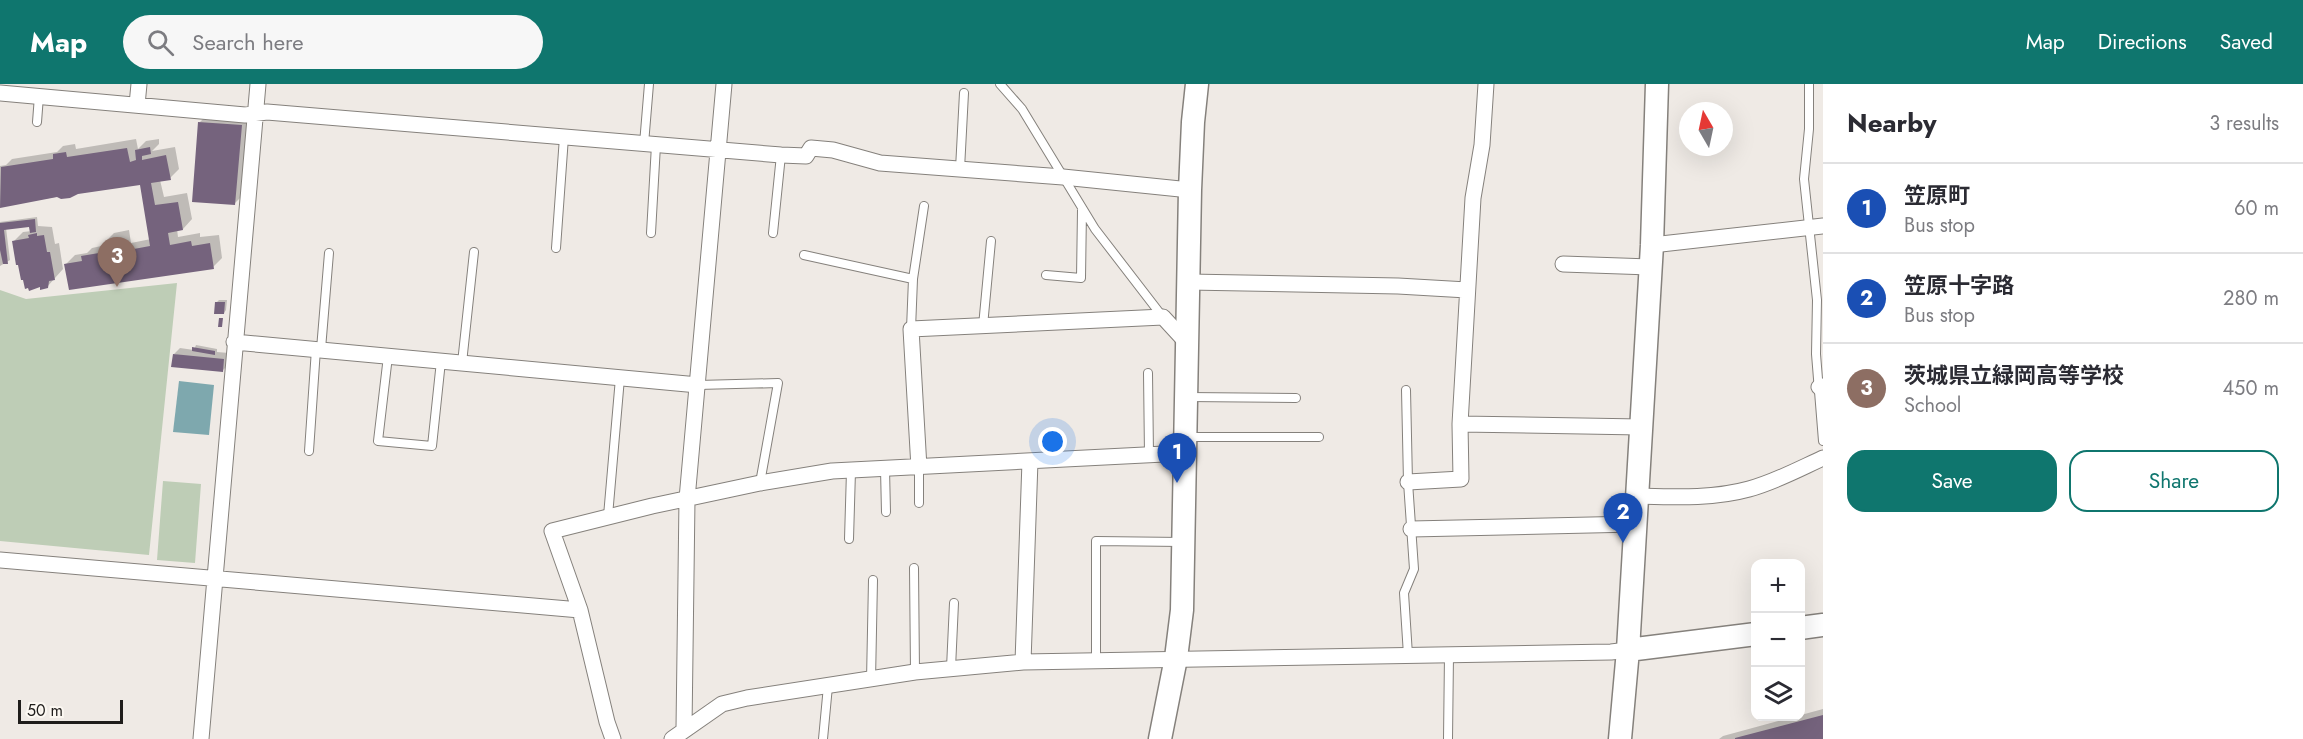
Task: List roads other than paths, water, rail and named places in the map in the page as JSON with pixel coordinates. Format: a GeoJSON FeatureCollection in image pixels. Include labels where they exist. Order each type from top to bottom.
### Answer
{"type":"FeatureCollection","features":[{"type":"Feature","properties":{"kind":"street"},"geometry":{"type":"LineString","coordinates":[[137,105],[139,84]]}},
{"type":"Feature","properties":{"kind":"street"},"geometry":{"type":"LineString","coordinates":[[201,739],[258,84]]}},
{"type":"Feature","properties":{"kind":"street"},"geometry":{"type":"LineString","coordinates":[[684,729],[687,499],[724,84]]}},
{"type":"Feature","properties":{"kind":"street"},"geometry":{"type":"LineString","coordinates":[[1160,739],[1176,658],[1182,610],[1190,190],[1197,84]]}},
{"type":"Feature","properties":{"kind":"street"},"geometry":{"type":"LineString","coordinates":[[1408,482],[1461,479],[1467,291],[1473,198],[1482,145],[1486,84]]}},
{"type":"Feature","properties":{"kind":"street"},"geometry":{"type":"LineString","coordinates":[[1620,739],[1628,650],[1651,256],[1657,84]]}},
{"type":"Feature","properties":{"kind":"street"},"geometry":{"type":"LineString","coordinates":[[0,93],[245,115],[279,113],[781,155],[806,156],[811,148],[833,150],[879,164],[1062,177],[1190,190]]}},
{"type":"Feature","properties":{"kind":"street"},"geometry":{"type":"LineString","coordinates":[[1563,264],[1651,256],[1816,227]]}},
{"type":"Feature","properties":{"kind":"street"},"geometry":{"type":"LineString","coordinates":[[1188,282],[1398,286],[1467,291]]}},
{"type":"Feature","properties":{"kind":"street"},"geometry":{"type":"LineString","coordinates":[[919,468],[911,329],[1163,318],[1186,342]]}},
{"type":"Feature","properties":{"kind":"street"},"geometry":{"type":"LineString","coordinates":[[234,342],[698,385]]}},
{"type":"Feature","properties":{"kind":"street"},"geometry":{"type":"LineString","coordinates":[[1461,424],[1641,427]]}},
{"type":"Feature","properties":{"kind":"street"},"geometry":{"type":"LineString","coordinates":[[613,739],[580,610],[552,531],[608,516],[760,483],[832,471],[1149,455],[1185,445]]}},
{"type":"Feature","properties":{"kind":"street"},"geometry":{"type":"LineString","coordinates":[[1637,496],[1685,497],[1747,489],[1770,482],[1823,458]]}},
{"type":"Feature","properties":{"kind":"street"},"geometry":{"type":"LineString","coordinates":[[1023,662],[1030,461]]}},
{"type":"Feature","properties":{"kind":"street"},"geometry":{"type":"LineString","coordinates":[[1411,529],[1635,524]]}},
{"type":"Feature","properties":{"kind":"street"},"geometry":{"type":"LineString","coordinates":[[0,560],[580,610]]}},
{"type":"Feature","properties":{"kind":"street"},"geometry":{"type":"LineString","coordinates":[[1805,628],[1823,626]]}},
{"type":"Feature","properties":{"kind":"street"},"geometry":{"type":"LineString","coordinates":[[672,739],[722,704],[747,698],[951,668],[1023,662],[1176,658],[1346,658],[1611,652],[1751,635]]}},
{"type":"Feature","properties":{"kind":"lane"},"geometry":{"type":"LineString","coordinates":[[649,84],[651,233]]}},
{"type":"Feature","properties":{"kind":"lane"},"geometry":{"type":"LineString","coordinates":[[1000,84],[1022,109],[1062,177],[1129,276],[1163,318]]}},
{"type":"Feature","properties":{"kind":"lane"},"geometry":{"type":"LineString","coordinates":[[1809,84],[1809,129],[1804,179],[1816,227],[1820,300],[1816,354],[1821,386],[1823,441]]}},
{"type":"Feature","properties":{"kind":"lane"},"geometry":{"type":"LineString","coordinates":[[960,169],[964,93]]}},
{"type":"Feature","properties":{"kind":"lane"},"geometry":{"type":"LineString","coordinates":[[37,122],[39,96]]}},
{"type":"Feature","properties":{"kind":"lane"},"geometry":{"type":"LineString","coordinates":[[556,248],[564,137]]}},
{"type":"Feature","properties":{"kind":"lane"},"geometry":{"type":"LineString","coordinates":[[773,233],[781,155]]}},
{"type":"Feature","properties":{"kind":"lane"},"geometry":{"type":"LineString","coordinates":[[911,329],[913,279],[924,206]]}},
{"type":"Feature","properties":{"kind":"lane"},"geometry":{"type":"LineString","coordinates":[[1046,275],[1081,278],[1082,208]]}},
{"type":"Feature","properties":{"kind":"lane"},"geometry":{"type":"LineString","coordinates":[[983,326],[991,241]]}},
{"type":"Feature","properties":{"kind":"lane"},"geometry":{"type":"LineString","coordinates":[[462,363],[474,252]]}},
{"type":"Feature","properties":{"kind":"lane"},"geometry":{"type":"LineString","coordinates":[[309,451],[329,253]]}},
{"type":"Feature","properties":{"kind":"lane"},"geometry":{"type":"LineString","coordinates":[[804,255],[913,279]]}},
{"type":"Feature","properties":{"kind":"lane"},"geometry":{"type":"LineString","coordinates":[[388,356],[378,441],[432,446],[441,361]]}},
{"type":"Feature","properties":{"kind":"lane"},"geometry":{"type":"LineString","coordinates":[[1148,373],[1149,455]]}},
{"type":"Feature","properties":{"kind":"lane"},"geometry":{"type":"LineString","coordinates":[[608,516],[620,378]]}},
{"type":"Feature","properties":{"kind":"lane"},"geometry":{"type":"LineString","coordinates":[[698,385],[778,383],[760,483]]}},
{"type":"Feature","properties":{"kind":"lane"},"geometry":{"type":"LineString","coordinates":[[1406,390],[1408,482],[1414,569],[1404,593],[1408,655]]}},
{"type":"Feature","properties":{"kind":"lane"},"geometry":{"type":"LineString","coordinates":[[1186,397],[1296,398]]}},
{"type":"Feature","properties":{"kind":"lane"},"geometry":{"type":"LineString","coordinates":[[1185,445],[1319,437]]}},
{"type":"Feature","properties":{"kind":"lane"},"geometry":{"type":"LineString","coordinates":[[919,468],[919,503]]}},
{"type":"Feature","properties":{"kind":"lane"},"geometry":{"type":"LineString","coordinates":[[885,469],[886,512]]}},
{"type":"Feature","properties":{"kind":"lane"},"geometry":{"type":"LineString","coordinates":[[849,539],[851,471]]}},
{"type":"Feature","properties":{"kind":"lane"},"geometry":{"type":"LineString","coordinates":[[1096,661],[1096,541],[1184,542]]}},
{"type":"Feature","properties":{"kind":"lane"},"geometry":{"type":"LineString","coordinates":[[914,568],[915,672]]}},
{"type":"Feature","properties":{"kind":"lane"},"geometry":{"type":"LineString","coordinates":[[871,680],[873,580]]}},
{"type":"Feature","properties":{"kind":"lane"},"geometry":{"type":"LineString","coordinates":[[951,668],[954,603]]}},
{"type":"Feature","properties":{"kind":"lane"},"geometry":{"type":"LineString","coordinates":[[1449,655],[1449,739]]}},
{"type":"Feature","properties":{"kind":"lane"},"geometry":{"type":"LineString","coordinates":[[823,739],[828,686]]}},
{"type":"Feature","properties":{"kind":"water"},"geometry":{"type":"Polygon","coordinates":[[[179,381],[214,385],[209,435],[173,432],[179,381]]]}},
{"type":"Feature","properties":{"kind":"place","name":"茨城県立緑岡高等学校"},"geometry":{"type":"Point","coordinates":[117,287]}},
{"type":"Feature","properties":{"kind":"place","name":"笠原町"},"geometry":{"type":"Point","coordinates":[1177,483]}},
{"type":"Feature","properties":{"kind":"place","name":"笠原十字路"},"geometry":{"type":"Point","coordinates":[1623,543]}}]}
